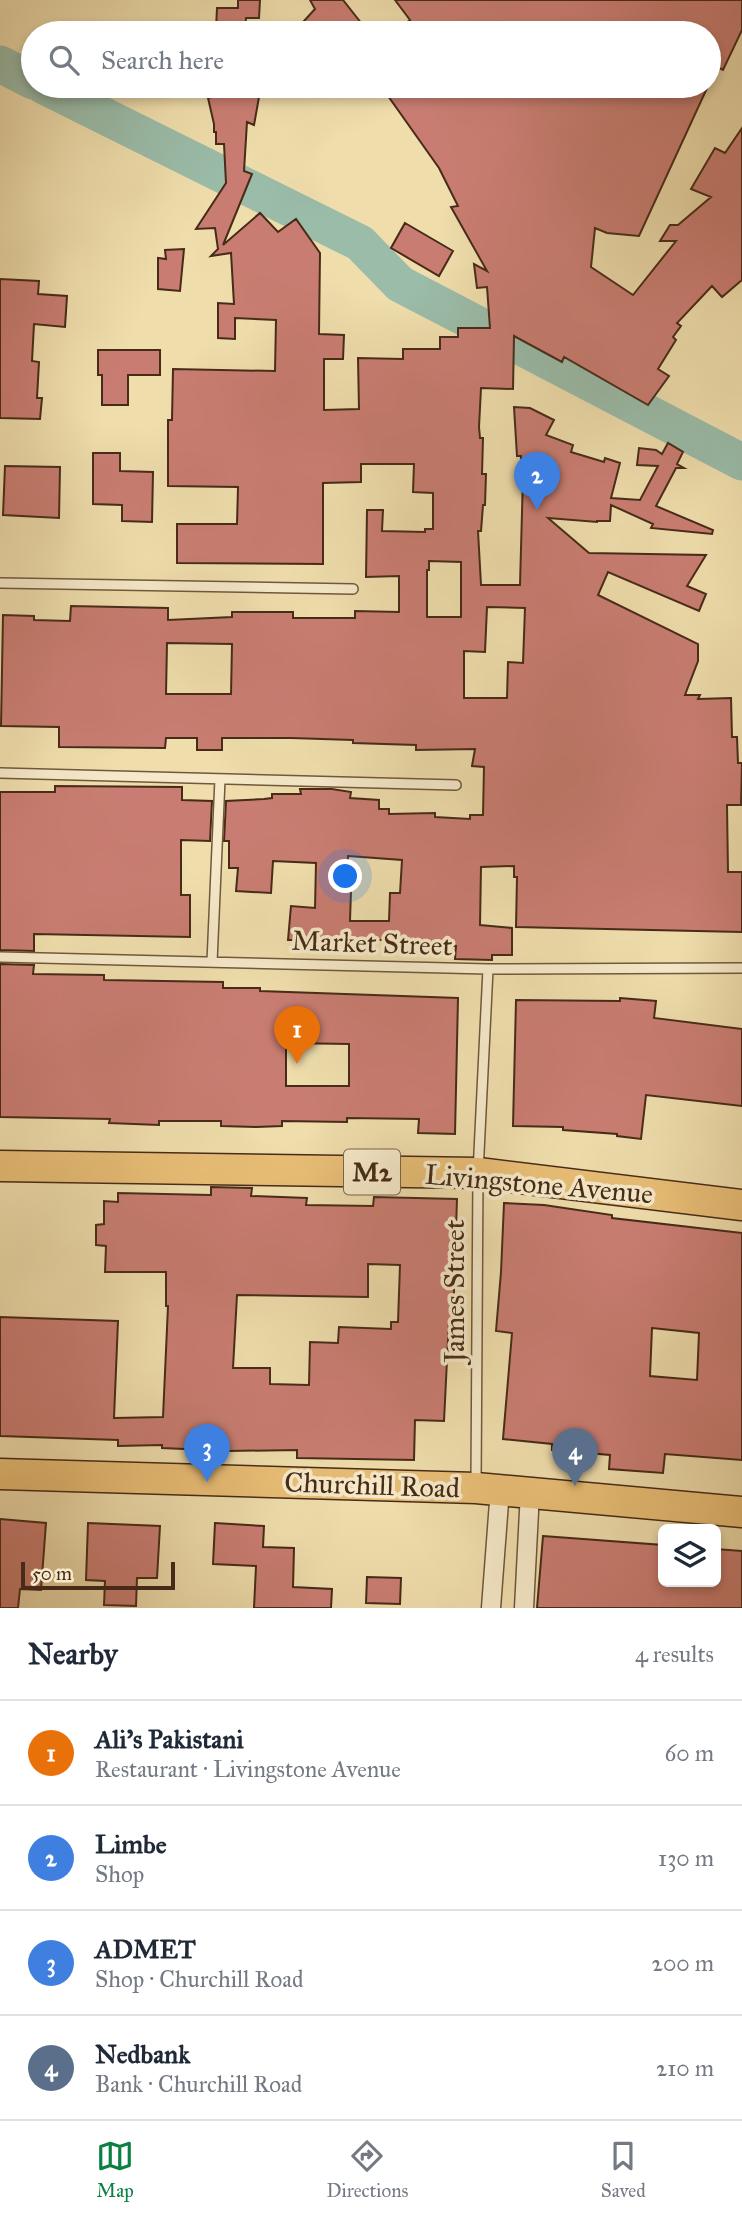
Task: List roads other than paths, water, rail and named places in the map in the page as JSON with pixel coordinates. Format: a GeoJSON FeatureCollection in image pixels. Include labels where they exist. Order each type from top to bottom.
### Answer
{"type":"FeatureCollection","features":[{"type":"Feature","properties":{"kind":"highway","name":"Livingstone Avenue"},"geometry":{"type":"LineString","coordinates":[[0,1166],[478,1173],[742,1205]]}},
{"type":"Feature","properties":{"kind":"highway","name":"Churchill Road"},"geometry":{"type":"LineString","coordinates":[[0,1474],[488,1488],[742,1512]]}},
{"type":"Feature","properties":{"kind":"street"},"geometry":{"type":"LineString","coordinates":[[488,1488],[492,1606],[524,1607],[530,1492]]}},
{"type":"Feature","properties":{"kind":"lane"},"geometry":{"type":"LineString","coordinates":[[0,583],[354,589]]}},
{"type":"Feature","properties":{"kind":"lane"},"geometry":{"type":"LineString","coordinates":[[0,773],[456,785]]}},
{"type":"Feature","properties":{"kind":"lane"},"geometry":{"type":"LineString","coordinates":[[212,962],[220,779]]}},
{"type":"Feature","properties":{"kind":"lane","name":"Market Street"},"geometry":{"type":"LineString","coordinates":[[0,957],[488,969],[742,968]]}},
{"type":"Feature","properties":{"kind":"lane","name":"James Street"},"geometry":{"type":"LineString","coordinates":[[488,969],[478,1173],[488,1488]]}},
{"type":"Feature","properties":{"kind":"waterway"},"geometry":{"type":"LineString","coordinates":[[0,64],[21,75]]}},
{"type":"Feature","properties":{"kind":"waterway"},"geometry":{"type":"LineString","coordinates":[[68,98],[360,243],[400,284],[742,462]]}},
{"type":"Feature","properties":{"kind":"place","name":"Limbe"},"geometry":{"type":"Point","coordinates":[537,510]}},
{"type":"Feature","properties":{"kind":"place","name":"Ali's Pakistani"},"geometry":{"type":"Point","coordinates":[297,1064]}},
{"type":"Feature","properties":{"kind":"place","name":"ADMET"},"geometry":{"type":"Point","coordinates":[207,1482]}},
{"type":"Feature","properties":{"kind":"place","name":"Nedbank"},"geometry":{"type":"Point","coordinates":[575,1486]}}]}
